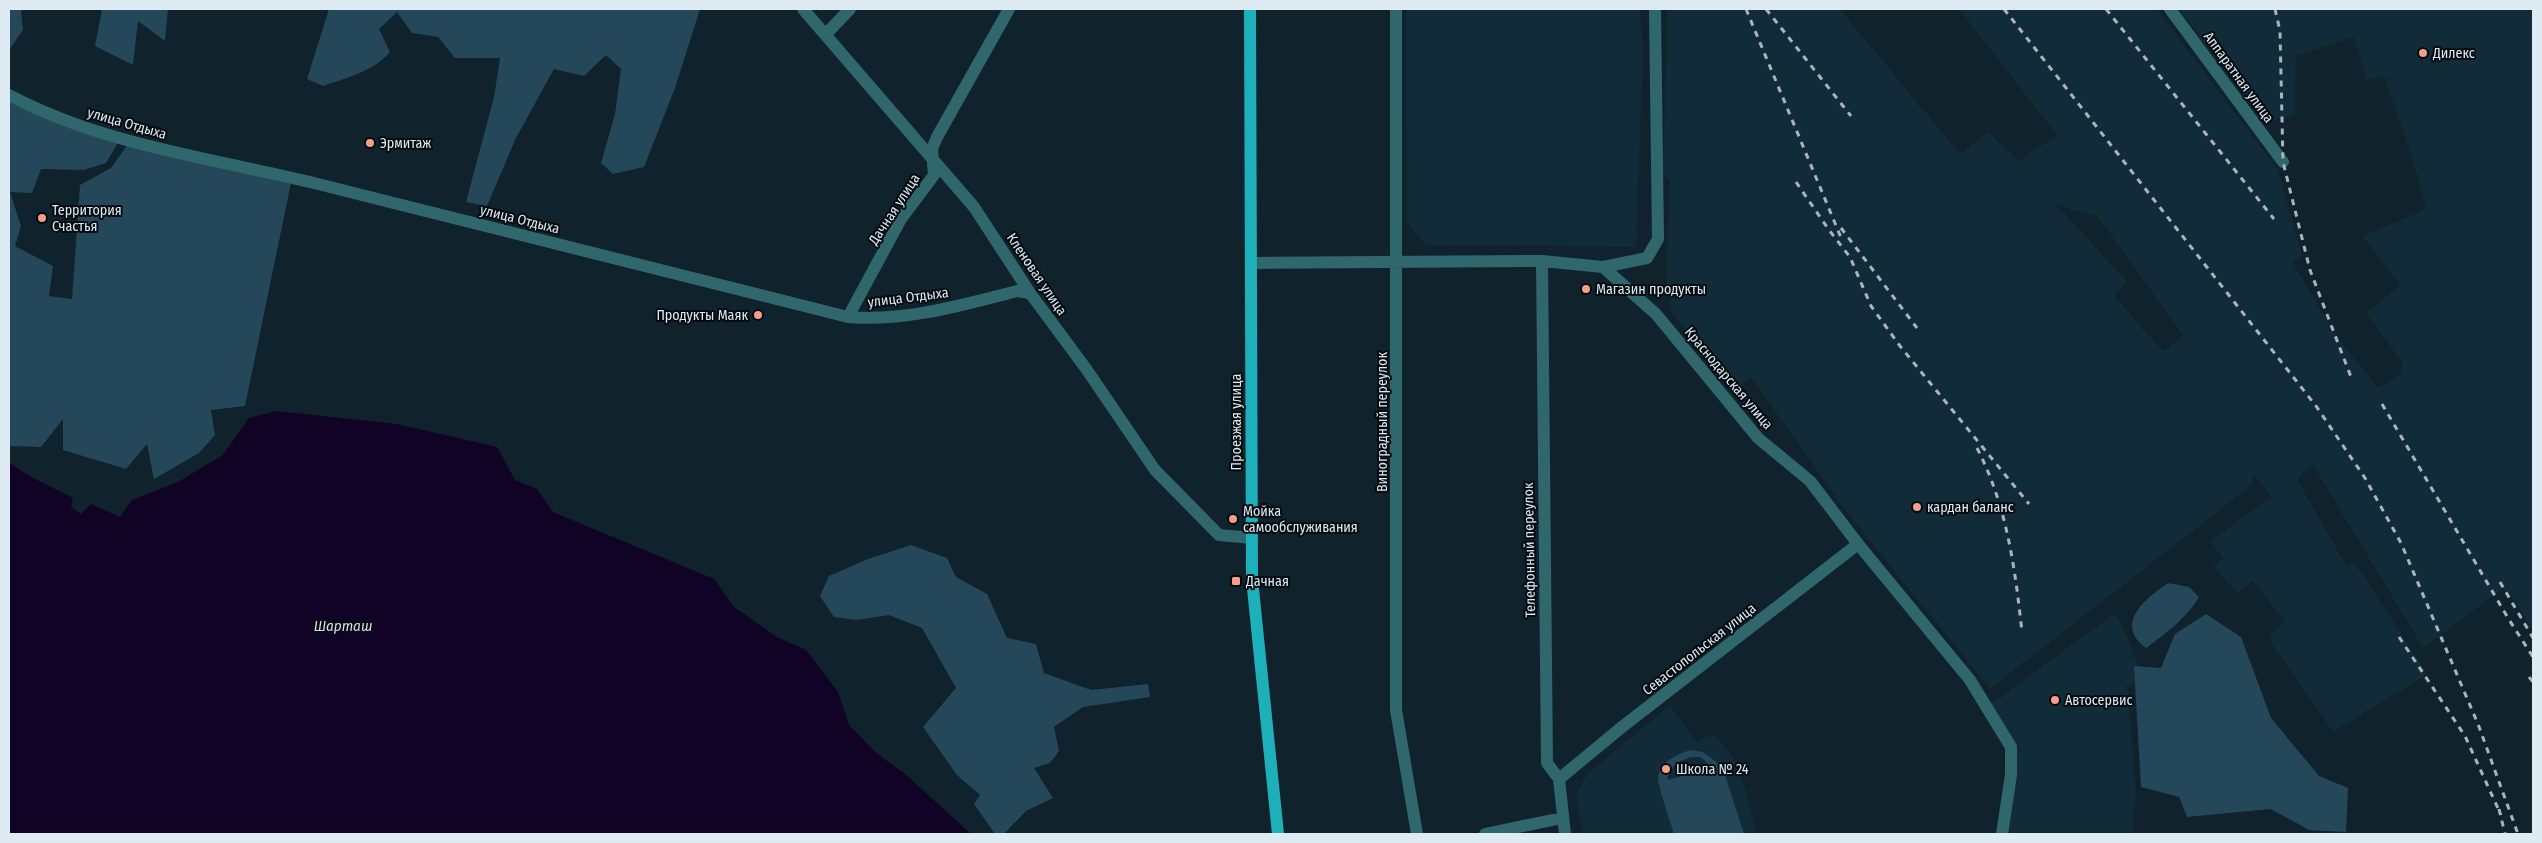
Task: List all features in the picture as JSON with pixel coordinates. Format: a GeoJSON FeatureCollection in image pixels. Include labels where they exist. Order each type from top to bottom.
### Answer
{"type":"FeatureCollection","features":[{"type":"Feature","properties":{"kind":"main road","name":"Проезжая улица"},"geometry":{"type":"LineString","coordinates":[[1250,9],[1252,579],[1278,834]]}},
{"type":"Feature","properties":{"kind":"street","name":"Кленовая улица"},"geometry":{"type":"LineString","coordinates":[[803,9],[974,207],[1030,293],[1087,370],[1155,470],[1219,535],[1252,538]]}},
{"type":"Feature","properties":{"kind":"street"},"geometry":{"type":"LineString","coordinates":[[826,34],[850,9]]}},
{"type":"Feature","properties":{"kind":"street","name":"Дачная улица"},"geometry":{"type":"LineString","coordinates":[[848,317],[901,219],[934,175],[932,149],[936,138],[1009,9]]}},
{"type":"Feature","properties":{"kind":"street","name":"Виноградный переулок"},"geometry":{"type":"LineString","coordinates":[[1396,9],[1396,710],[1418,834]]}},
{"type":"Feature","properties":{"kind":"street"},"geometry":{"type":"LineString","coordinates":[[1251,263],[1397,264],[1542,261],[1603,267],[1647,258],[1658,239],[1655,9]]}},
{"type":"Feature","properties":{"kind":"street","name":"Аппаратная улица"},"geometry":{"type":"LineString","coordinates":[[2170,9],[2283,162]]}},
{"type":"Feature","properties":{"kind":"street","name":"улица Отдыха"},"geometry":{"type":"LineString","coordinates":[[9,95],[35,109],[124,140],[278,175],[848,317],[871,319],[936,311],[1017,291],[1030,293]]}},
{"type":"Feature","properties":{"kind":"street","name":"Телефонный переулок"},"geometry":{"type":"LineString","coordinates":[[1542,261],[1547,763],[1559,779],[1565,834]]}},
{"type":"Feature","properties":{"kind":"street","name":"Краснодарская улица"},"geometry":{"type":"LineString","coordinates":[[1603,267],[1656,314],[1758,438],[1810,481],[1858,544],[1970,680],[2010,747],[2011,775],[2002,834]]}},
{"type":"Feature","properties":{"kind":"street","name":"Севастопольская улица"},"geometry":{"type":"LineString","coordinates":[[1559,779],[1622,727],[1858,544]]}},
{"type":"Feature","properties":{"kind":"street"},"geometry":{"type":"LineString","coordinates":[[1485,834],[1562,818]]}},
{"type":"Feature","properties":{"kind":"shaded area"},"geometry":{"type":"Polygon","coordinates":[[[9,9],[23,9],[21,12],[23,30],[9,50],[9,9]]]}},
{"type":"Feature","properties":{"kind":"shaded area"},"geometry":{"type":"Polygon","coordinates":[[[102,9],[168,9],[165,41],[138,21],[133,65],[95,46],[102,9]]]}},
{"type":"Feature","properties":{"kind":"shaded area"},"geometry":{"type":"Polygon","coordinates":[[[329,9],[700,9],[675,88],[644,167],[613,174],[601,163],[615,114],[621,69],[606,55],[584,76],[554,69],[516,138],[487,206],[466,202],[494,97],[500,58],[455,58],[438,37],[412,33],[397,12],[379,29],[390,52],[383,59],[368,69],[323,86],[307,79],[329,9]]]}},
{"type":"Feature","properties":{"kind":"shaded area"},"geometry":{"type":"Polygon","coordinates":[[[1406,9],[1640,9],[1643,55],[1636,247],[1427,245],[1407,223],[1406,9]]]}},
{"type":"Feature","properties":{"kind":"shaded area"},"geometry":{"type":"Polygon","coordinates":[[[1667,9],[1840,9],[1960,154],[1988,132],[2018,161],[2057,135],[1959,9],[2157,9],[2278,170],[2302,255],[2293,263],[2337,337],[2378,388],[2401,374],[2402,362],[2366,313],[2400,286],[2363,236],[2426,209],[2413,161],[2384,75],[2367,80],[2354,37],[2296,56],[2295,114],[2265,123],[2179,9],[2533,9],[2533,631],[2510,593],[2502,589],[2423,648],[2313,465],[2297,479],[2347,567],[2355,562],[2427,674],[2425,676],[2333,732],[2270,641],[2270,635],[2285,621],[2253,581],[2237,593],[2213,566],[2223,558],[2210,541],[2271,497],[2254,474],[2252,485],[1990,689],[1846,511],[1751,377],[1735,389],[1671,312],[1666,277],[1670,180],[1663,176],[1667,9]],[[2055,204],[2127,281],[2114,296],[2163,351],[2183,335],[2098,217],[2055,204]]]}},
{"type":"Feature","properties":{"kind":"shaded area"},"geometry":{"type":"Polygon","coordinates":[[[9,98],[119,141],[106,163],[84,170],[41,169],[32,193],[10,192],[21,226],[15,246],[53,266],[49,296],[72,299],[80,185],[111,168],[128,144],[291,183],[245,406],[211,410],[215,435],[199,453],[154,479],[147,444],[126,469],[63,450],[63,419],[41,447],[9,446],[9,98]]]}},
{"type":"Feature","properties":{"kind":"shaded area"},"geometry":{"type":"Polygon","coordinates":[[[911,545],[947,558],[956,577],[987,594],[1007,638],[1036,644],[1044,673],[1091,690],[1148,684],[1150,697],[1083,707],[1054,727],[1059,751],[1050,763],[1034,768],[1053,798],[1026,811],[1004,834],[995,834],[974,804],[980,795],[957,775],[923,727],[956,688],[922,628],[889,615],[857,620],[834,617],[820,596],[829,576],[868,559],[911,545]]]}},
{"type":"Feature","properties":{"kind":"shaded area"},"geometry":{"type":"Polygon","coordinates":[[[2168,583],[2189,587],[2199,597],[2182,619],[2146,648],[2137,639],[2132,630],[2136,612],[2151,596],[2168,583]]]}},
{"type":"Feature","properties":{"kind":"shaded area"},"geometry":{"type":"Polygon","coordinates":[[[2115,613],[2128,639],[2144,682],[2127,686],[2136,793],[2132,834],[2007,834],[2017,776],[1988,706],[2115,613]]]}},
{"type":"Feature","properties":{"kind":"shaded area"},"geometry":{"type":"Polygon","coordinates":[[[2206,614],[2241,637],[2271,718],[2319,776],[2348,788],[2346,832],[2309,830],[2271,809],[2187,817],[2179,797],[2141,787],[2134,666],[2161,668],[2175,634],[2206,614]]]}},
{"type":"Feature","properties":{"kind":"shaded area","name":"Школа № 24"},"geometry":{"type":"Polygon","coordinates":[[[1670,705],[1696,742],[1714,734],[1738,764],[1757,834],[1583,834],[1576,796],[1586,775],[1670,705]]]}},
{"type":"Feature","properties":{"kind":"shaded area"},"geometry":{"type":"Polygon","coordinates":[[[1686,751],[1703,752],[1722,766],[1744,834],[1674,834],[1658,776],[1667,762],[1686,751]],[[1691,757],[1679,762],[1670,771],[1667,780],[1712,768],[1701,757],[1691,757]]]}},
{"type":"Feature","properties":{"kind":"water","name":"Шарташ"},"geometry":{"type":"Polygon","coordinates":[[[276,411],[397,424],[497,447],[515,480],[537,489],[553,512],[714,579],[734,607],[777,637],[806,650],[838,692],[849,725],[876,753],[905,774],[971,834],[9,834],[9,463],[33,478],[73,498],[71,507],[81,514],[91,504],[120,517],[132,500],[178,482],[223,455],[249,418],[276,411]]]}},
{"type":"Feature","properties":{"kind":"railway"},"geometry":{"type":"LineString","coordinates":[[1746,9],[1842,240]]}},
{"type":"Feature","properties":{"kind":"railway"},"geometry":{"type":"LineString","coordinates":[[1766,9],[1851,116]]}},
{"type":"Feature","properties":{"kind":"railway"},"geometry":{"type":"LineString","coordinates":[[2004,9],[2316,406],[2365,478],[2401,543],[2478,724],[2518,834]]}},
{"type":"Feature","properties":{"kind":"railway"},"geometry":{"type":"LineString","coordinates":[[2106,9],[2274,219]]}},
{"type":"Feature","properties":{"kind":"railway"},"geometry":{"type":"LineString","coordinates":[[2275,9],[2280,31],[2283,162],[2310,270],[2351,377]]}},
{"type":"Feature","properties":{"kind":"railway"},"geometry":{"type":"LineString","coordinates":[[1796,182],[1850,257],[1871,306],[1900,346],[2029,504]]}},
{"type":"Feature","properties":{"kind":"railway"},"geometry":{"type":"LineString","coordinates":[[1841,228],[1917,328]]}},
{"type":"Feature","properties":{"kind":"railway"},"geometry":{"type":"LineString","coordinates":[[2382,404],[2533,657]]}},
{"type":"Feature","properties":{"kind":"railway"},"geometry":{"type":"LineString","coordinates":[[1977,448],[1996,492],[2003,515],[2013,561],[2022,632]]}},
{"type":"Feature","properties":{"kind":"railway"},"geometry":{"type":"LineString","coordinates":[[2500,582],[2533,638]]}},
{"type":"Feature","properties":{"kind":"railway"},"geometry":{"type":"LineString","coordinates":[[2399,637],[2465,736],[2501,815]]}},
{"type":"Feature","properties":{"kind":"railway"},"geometry":{"type":"LineString","coordinates":[[2529,677],[2533,682]]}},
{"type":"Feature","properties":{"kind":"railway"},"geometry":{"type":"LineString","coordinates":[[2499,809],[2505,834]]}},
{"type":"Feature","properties":{"kind":"place","name":"Дилекс"},"geometry":{"type":"Point","coordinates":[2423,53]}},
{"type":"Feature","properties":{"kind":"place","name":"Эрмитаж"},"geometry":{"type":"Point","coordinates":[370,143]}},
{"type":"Feature","properties":{"kind":"place","name":"Территория Счастья"},"geometry":{"type":"Point","coordinates":[42,218]}},
{"type":"Feature","properties":{"kind":"place","name":"Магазин продукты"},"geometry":{"type":"Point","coordinates":[1586,289]}},
{"type":"Feature","properties":{"kind":"place","name":"Продукты Маяк"},"geometry":{"type":"Point","coordinates":[758,315]}},
{"type":"Feature","properties":{"kind":"place","name":"кардан баланс"},"geometry":{"type":"Point","coordinates":[1917,507]}},
{"type":"Feature","properties":{"kind":"place","name":"Мойка самообслуживания"},"geometry":{"type":"Point","coordinates":[1233,519]}},
{"type":"Feature","properties":{"kind":"place","name":"Дачная"},"geometry":{"type":"Point","coordinates":[1236,581]}},
{"type":"Feature","properties":{"kind":"place","name":"Автосервис"},"geometry":{"type":"Point","coordinates":[2055,700]}},
{"type":"Feature","properties":{"kind":"place","name":"Школа № 24"},"geometry":{"type":"Point","coordinates":[1666,769]}}]}
